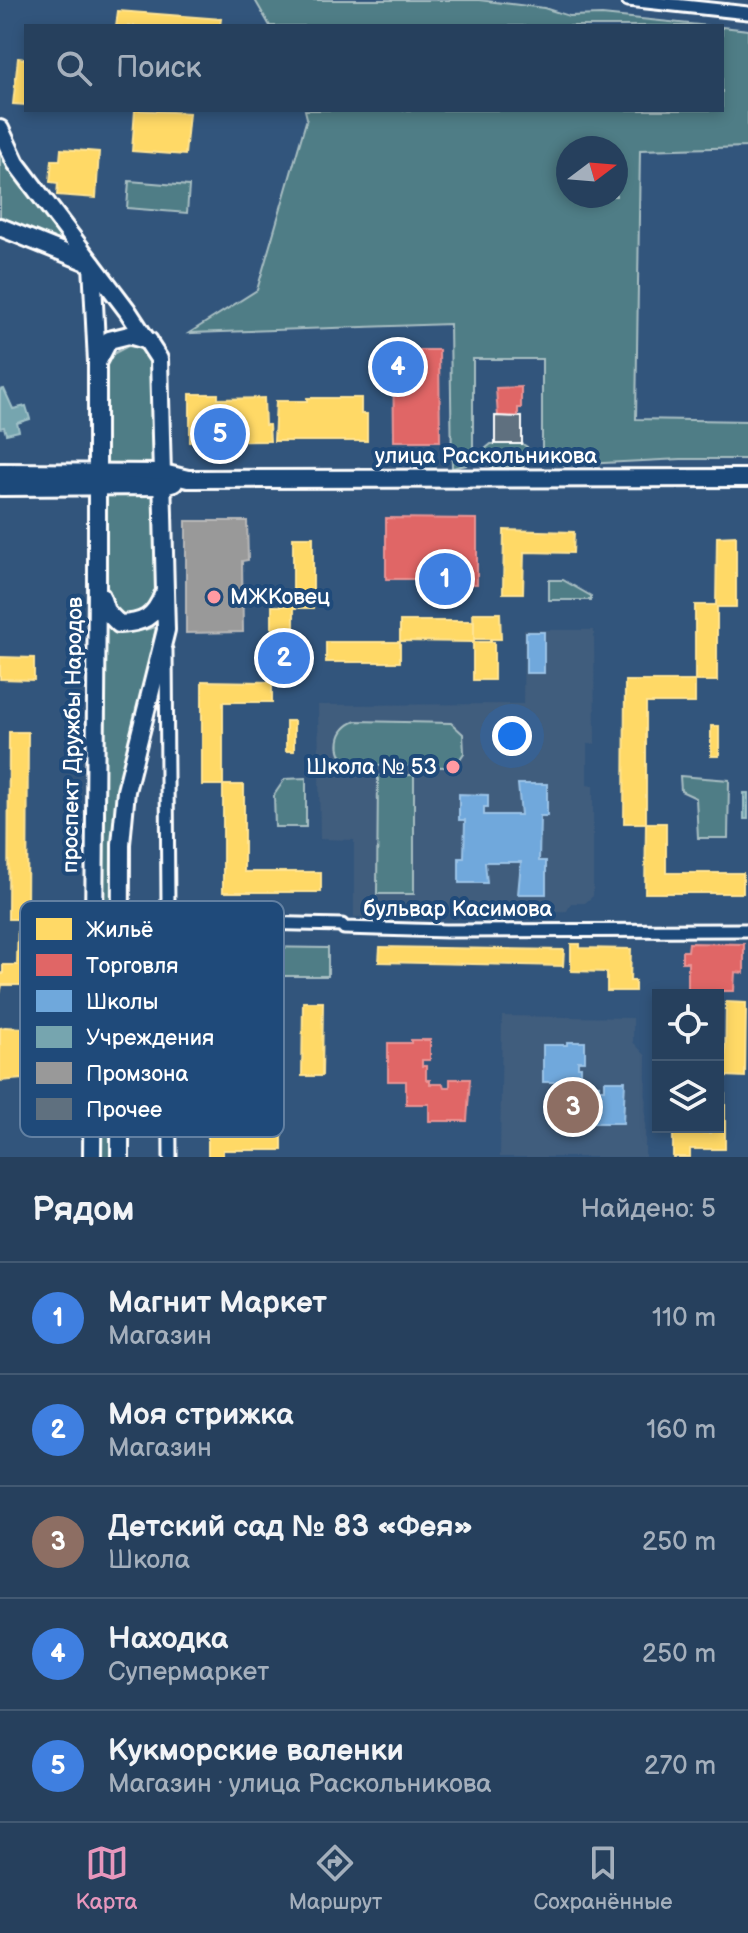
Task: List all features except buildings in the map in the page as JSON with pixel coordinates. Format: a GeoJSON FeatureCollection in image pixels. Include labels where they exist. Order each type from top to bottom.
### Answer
{"type":"FeatureCollection","features":[{"type":"Feature","properties":{"kind":"street"},"geometry":{"type":"LineString","coordinates":[[628,0],[748,13]]}},
{"type":"Feature","properties":{"kind":"street"},"geometry":{"type":"LineString","coordinates":[[0,129],[16,163],[149,341],[159,359],[164,480],[170,901]]}},
{"type":"Feature","properties":{"kind":"street"},"geometry":{"type":"LineString","coordinates":[[0,227],[92,264]]}},
{"type":"Feature","properties":{"kind":"street","name":"проспект Дружбы Народов"},"geometry":{"type":"LineString","coordinates":[[92,264],[97,362],[94,901]]}},
{"type":"Feature","properties":{"kind":"street"},"geometry":{"type":"LineString","coordinates":[[97,362],[109,340],[129,335],[149,341]]}},
{"type":"Feature","properties":{"kind":"street"},"geometry":{"type":"LineString","coordinates":[[0,472],[96,480]]}},
{"type":"Feature","properties":{"kind":"street","name":"улица Раскольникова"},"geometry":{"type":"LineString","coordinates":[[96,480],[748,478]]}},
{"type":"Feature","properties":{"kind":"street"},"geometry":{"type":"LineString","coordinates":[[0,487],[96,480]]}},
{"type":"Feature","properties":{"kind":"street"},"geometry":{"type":"LineString","coordinates":[[97,587],[106,611],[119,624],[140,623],[156,613],[165,589]]}},
{"type":"Feature","properties":{"kind":"street"},"geometry":{"type":"LineString","coordinates":[[121,901],[121,844],[126,791],[166,630]]}},
{"type":"Feature","properties":{"kind":"street","name":"бульвар Касимова"},"geometry":{"type":"LineString","coordinates":[[284,924],[446,931],[748,930]]}},
{"type":"Feature","properties":{"kind":"street","name":"проспект Дружбы Народов"},"geometry":{"type":"LineString","coordinates":[[92,1137],[92,1157]]}},
{"type":"Feature","properties":{"kind":"street"},"geometry":{"type":"LineString","coordinates":[[120,1137],[120,1157]]}},
{"type":"Feature","properties":{"kind":"shaded area","name":"Школа № 53"},"geometry":{"type":"Polygon","coordinates":[[[524,630],[594,630],[595,744],[587,744],[587,785],[593,786],[593,896],[585,903],[571,903],[567,911],[354,917],[354,840],[320,839],[318,705],[523,704],[524,630]]]}},
{"type":"Feature","properties":{"kind":"shaded area"},"geometry":{"type":"Polygon","coordinates":[[[502,1016],[633,1018],[633,1042],[646,1056],[645,1157],[500,1157],[502,1016]]]}},
{"type":"Feature","properties":{"kind":"green space"},"geometry":{"type":"Polygon","coordinates":[[[255,0],[479,0],[544,8],[569,16],[602,15],[690,24],[269,24],[255,0]]]}},
{"type":"Feature","properties":{"kind":"green space"},"geometry":{"type":"Polygon","coordinates":[[[724,27],[748,30],[748,147],[640,150],[636,419],[748,421],[748,459],[565,465],[552,462],[542,451],[542,359],[473,359],[473,451],[466,465],[452,468],[450,324],[189,333],[257,290],[307,118],[306,112],[724,112],[724,27]]]}},
{"type":"Feature","properties":{"kind":"green space"},"geometry":{"type":"Polygon","coordinates":[[[0,150],[66,239],[61,242],[0,218],[0,150]]]}},
{"type":"Feature","properties":{"kind":"green space"},"geometry":{"type":"Polygon","coordinates":[[[129,181],[189,186],[187,213],[127,208],[129,181]]]}},
{"type":"Feature","properties":{"kind":"green space"},"geometry":{"type":"Polygon","coordinates":[[[128,346],[148,355],[157,375],[157,594],[149,612],[123,617],[114,612],[104,597],[105,369],[111,355],[128,346]]]}},
{"type":"Feature","properties":{"kind":"green space"},"geometry":{"type":"Polygon","coordinates":[[[521,443],[527,447],[529,454],[523,467],[492,467],[486,463],[485,449],[491,444],[521,443]]]}},
{"type":"Feature","properties":{"kind":"green space"},"geometry":{"type":"Polygon","coordinates":[[[549,580],[563,580],[591,596],[591,600],[549,600],[549,580]]]}},
{"type":"Feature","properties":{"kind":"green space"},"geometry":{"type":"Polygon","coordinates":[[[104,622],[130,630],[156,627],[114,830],[114,901],[101,901],[104,622]]]}},
{"type":"Feature","properties":{"kind":"green space"},"geometry":{"type":"Polygon","coordinates":[[[356,721],[451,723],[463,734],[464,753],[458,762],[447,767],[349,765],[340,754],[339,741],[344,729],[356,721]]]}},
{"type":"Feature","properties":{"kind":"green space"},"geometry":{"type":"Polygon","coordinates":[[[378,775],[414,775],[414,894],[377,894],[378,775]]]}},
{"type":"Feature","properties":{"kind":"green space"},"geometry":{"type":"Polygon","coordinates":[[[680,776],[729,780],[728,838],[698,838],[696,798],[681,791],[680,776]]]}},
{"type":"Feature","properties":{"kind":"green space"},"geometry":{"type":"Polygon","coordinates":[[[306,778],[306,827],[275,827],[274,795],[285,779],[306,778]]]}},
{"type":"Feature","properties":{"kind":"green space"},"geometry":{"type":"Polygon","coordinates":[[[284,947],[328,948],[328,976],[284,976],[284,947]]]}},
{"type":"Feature","properties":{"kind":"green space"},"geometry":{"type":"Polygon","coordinates":[[[99,1137],[115,1137],[115,1157],[99,1157],[99,1137]]]}},
{"type":"Feature","properties":{"kind":"place","name":"Находка"},"geometry":{"type":"Point","coordinates":[398,367]}},
{"type":"Feature","properties":{"kind":"place","name":"Кукморские валенки"},"geometry":{"type":"Point","coordinates":[220,434]}},
{"type":"Feature","properties":{"kind":"place","name":"Магнит Маркет"},"geometry":{"type":"Point","coordinates":[445,579]}},
{"type":"Feature","properties":{"kind":"place","name":"МЖКовец"},"geometry":{"type":"Point","coordinates":[214,597]}},
{"type":"Feature","properties":{"kind":"place","name":"Моя стрижка"},"geometry":{"type":"Point","coordinates":[284,658]}},
{"type":"Feature","properties":{"kind":"place","name":"Школа № 53"},"geometry":{"type":"Point","coordinates":[453,767]}},
{"type":"Feature","properties":{"kind":"place","name":"Детский сад № 83 «Фея»"},"geometry":{"type":"Point","coordinates":[573,1107]}}]}
